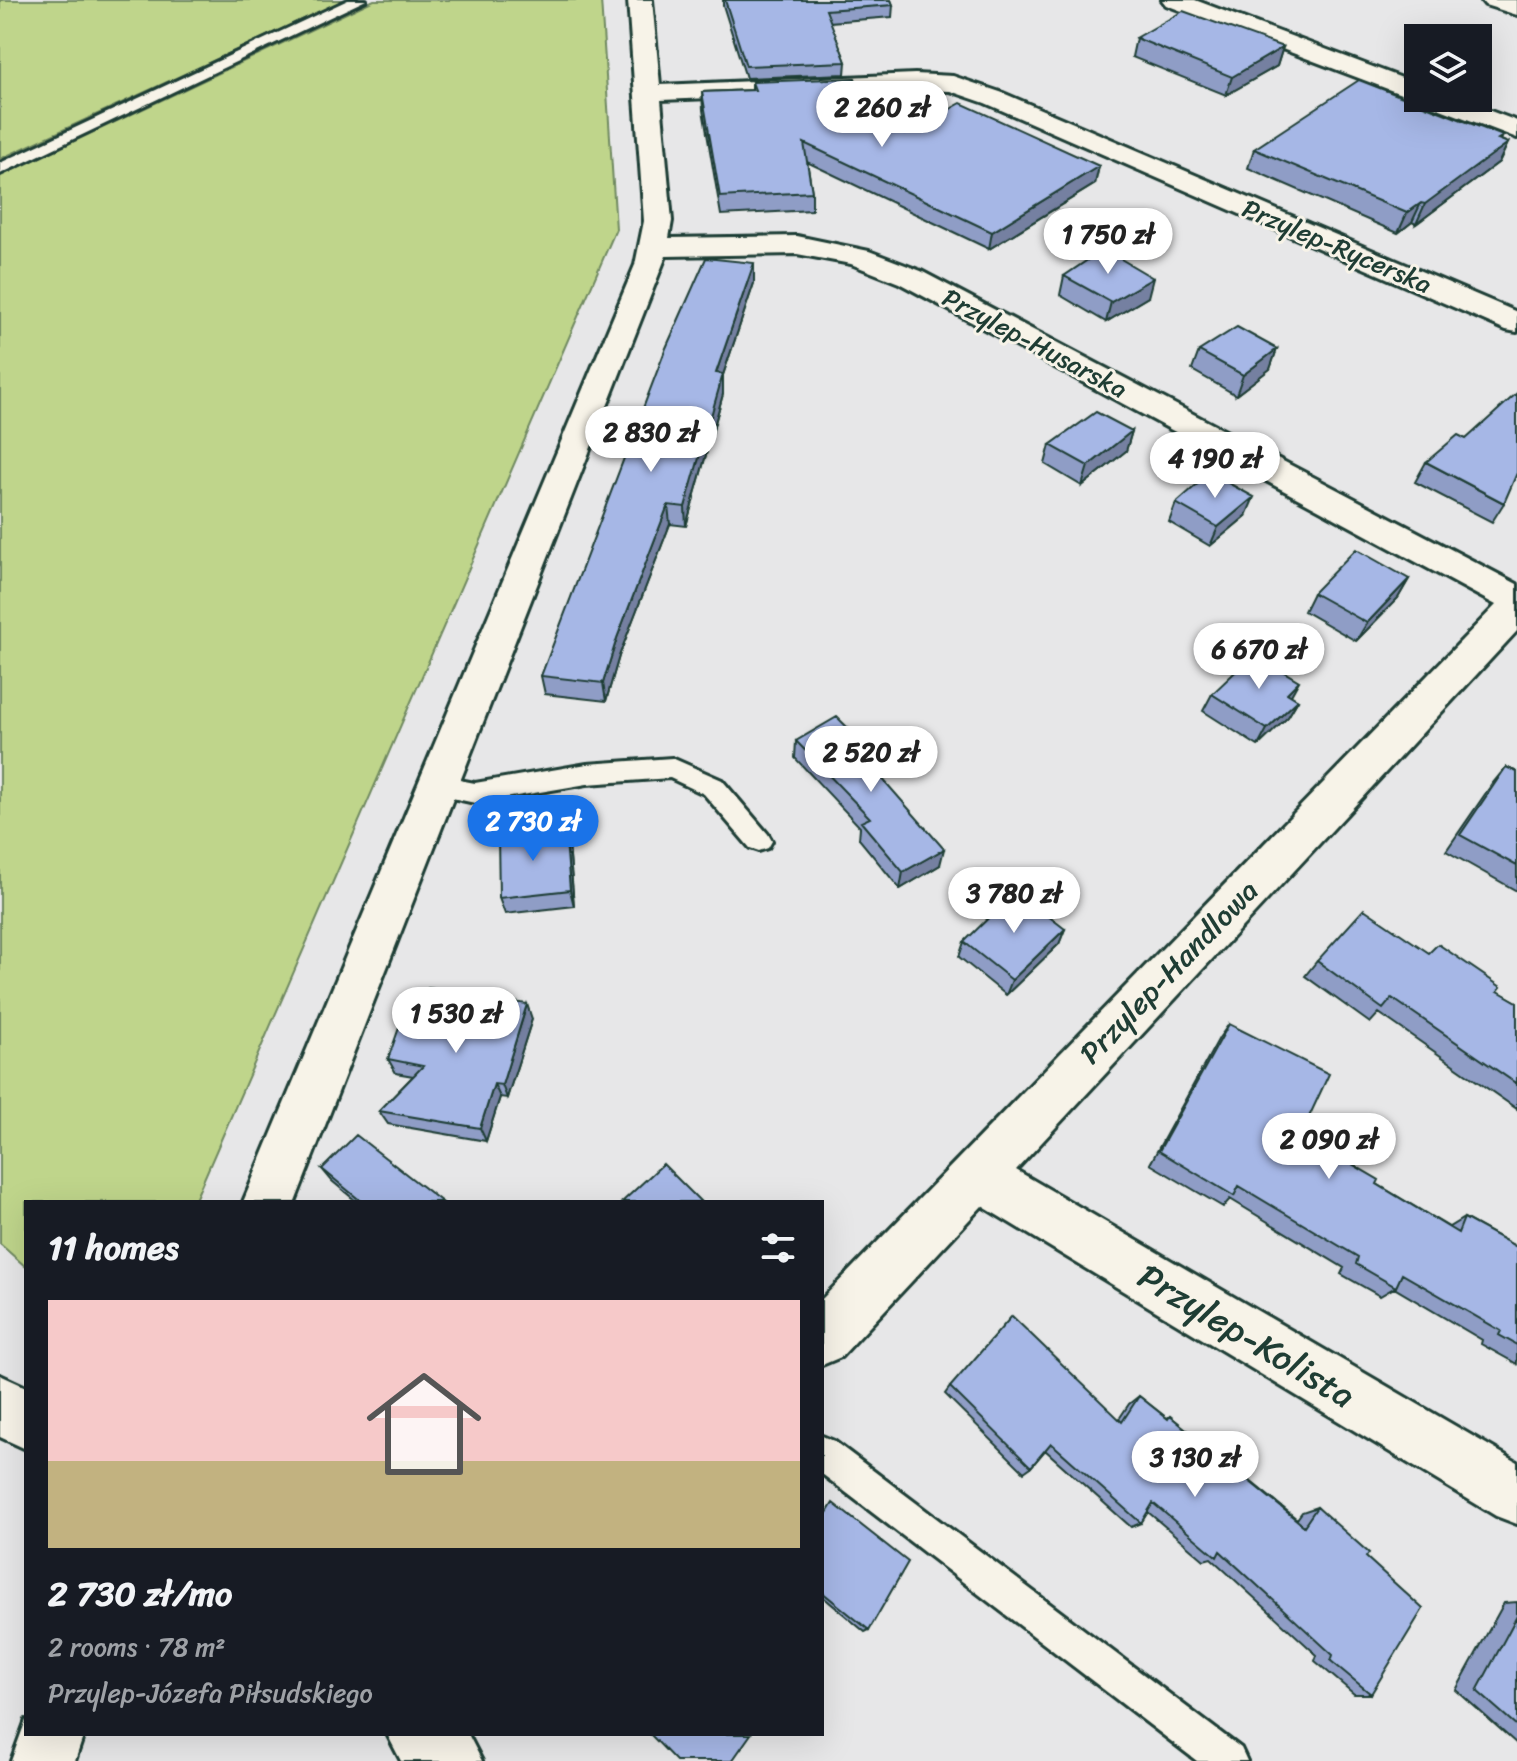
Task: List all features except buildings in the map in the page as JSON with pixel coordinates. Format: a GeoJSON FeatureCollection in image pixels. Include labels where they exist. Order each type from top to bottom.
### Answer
{"type":"FeatureCollection","features":[{"type":"Feature","properties":{"kind":"street"},"geometry":{"type":"LineString","coordinates":[[270,1200],[650,265],[658,221],[640,0]]}},
{"type":"Feature","properties":{"kind":"street"},"geometry":{"type":"LineString","coordinates":[[1174,0],[1404,88]]}},
{"type":"Feature","properties":{"kind":"street"},"geometry":{"type":"LineString","coordinates":[[1493,0],[1517,8]]}},
{"type":"Feature","properties":{"kind":"street","name":"Przylep-Rycerska"},"geometry":{"type":"LineString","coordinates":[[647,93],[915,82],[953,84],[994,98],[1517,323]]}},
{"type":"Feature","properties":{"kind":"street"},"geometry":{"type":"LineString","coordinates":[[1469,112],[1517,130]]}},
{"type":"Feature","properties":{"kind":"street","name":"Przylep-Husarska"},"geometry":{"type":"LineString","coordinates":[[653,247],[797,245],[859,257],[910,277],[1517,600]]}},
{"type":"Feature","properties":{"kind":"street","name":"Przylep-Handlowa"},"geometry":{"type":"LineString","coordinates":[[824,1336],[1517,607]]}},
{"type":"Feature","properties":{"kind":"street","name":"Przylep-Kolista"},"geometry":{"type":"LineString","coordinates":[[977,1175],[1517,1495]]}},
{"type":"Feature","properties":{"kind":"street"},"geometry":{"type":"LineString","coordinates":[[0,1403],[24,1420]]}},
{"type":"Feature","properties":{"kind":"street"},"geometry":{"type":"LineString","coordinates":[[43,1761],[51,1736]]}},
{"type":"Feature","properties":{"kind":"lane"},"geometry":{"type":"LineString","coordinates":[[0,169],[359,0]]}},
{"type":"Feature","properties":{"kind":"lane"},"geometry":{"type":"LineString","coordinates":[[438,786],[475,793],[587,774],[672,768],[713,787],[759,841]]}},
{"type":"Feature","properties":{"kind":"lane"},"geometry":{"type":"LineString","coordinates":[[824,1455],[1228,1761]]}},
{"type":"Feature","properties":{"kind":"green space"},"geometry":{"type":"Polygon","coordinates":[[[0,0],[345,0],[0,159],[0,0]]]}},
{"type":"Feature","properties":{"kind":"green space"},"geometry":{"type":"Polygon","coordinates":[[[374,0],[601,0],[616,229],[195,1200],[24,1200],[24,1265],[0,1244],[0,176],[374,0]]]}}]}
